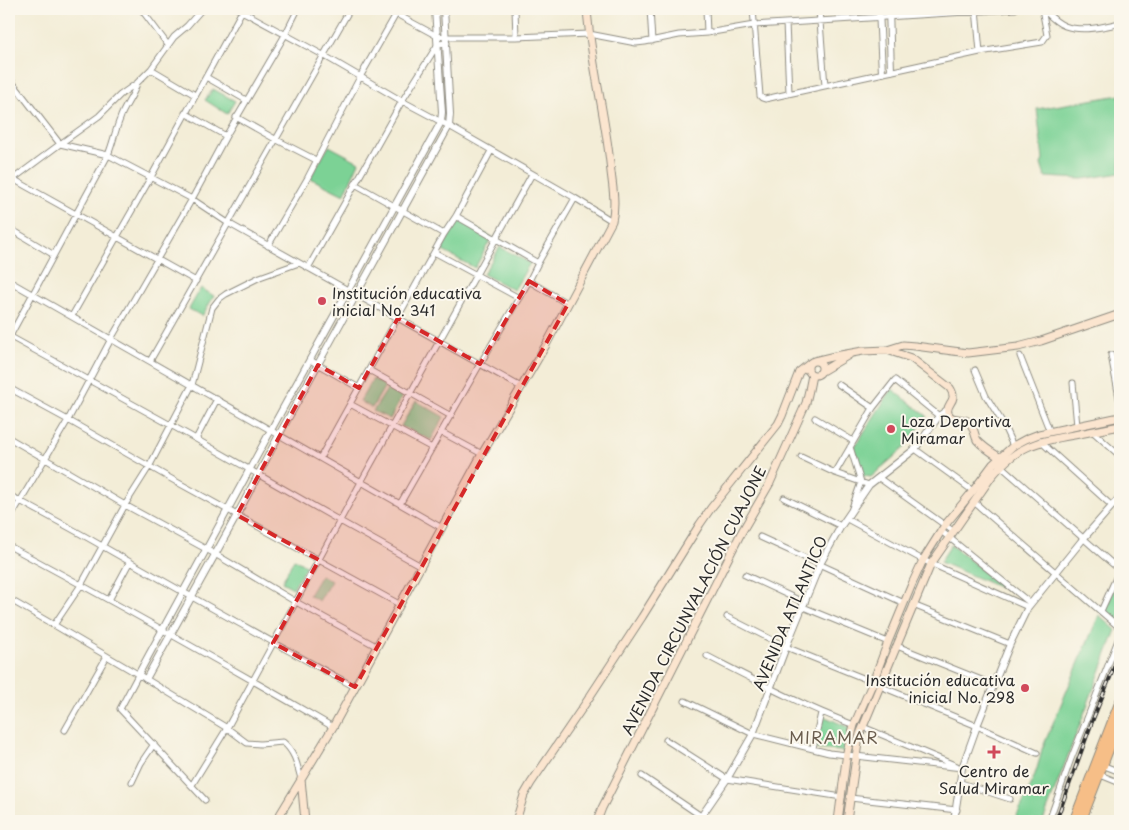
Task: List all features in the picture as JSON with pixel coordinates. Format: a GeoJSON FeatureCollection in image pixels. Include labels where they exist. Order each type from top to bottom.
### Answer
{"type":"FeatureCollection","features":[{"type":"Feature","properties":{"kind":"highway"},"geometry":{"type":"LineString","coordinates":[[1078,818],[1099,764],[1118,723],[1120,702]]}},
{"type":"Feature","properties":{"kind":"main road"},"geometry":{"type":"LineString","coordinates":[[276,821],[333,727],[482,454],[546,345],[612,221],[615,209],[610,154],[589,34],[587,9]]}},
{"type":"Feature","properties":{"kind":"main road","name":"AVENIDA CIRCUNVALACIÓN CUAJONE"},"geometry":{"type":"LineString","coordinates":[[811,363],[835,356],[863,351],[886,350],[903,345],[968,353],[1018,347],[1120,314]]}},
{"type":"Feature","properties":{"kind":"main road"},"geometry":{"type":"LineString","coordinates":[[886,350],[911,358],[950,388],[953,392],[953,398],[948,410],[950,417],[970,422],[977,439],[988,450],[999,457]]}},
{"type":"Feature","properties":{"kind":"main road","name":"AVENIDA CIRCUNVALACIÓN CUAJONE"},"geometry":{"type":"LineString","coordinates":[[809,390],[821,372],[854,353]]}},
{"type":"Feature","properties":{"kind":"main road"},"geometry":{"type":"LineString","coordinates":[[516,821],[524,794],[642,617],[700,524],[778,424],[796,379],[799,372],[811,363],[819,362],[822,366],[821,372],[816,376],[810,374],[803,375],[796,379]]}},
{"type":"Feature","properties":{"kind":"main road"},"geometry":{"type":"LineString","coordinates":[[810,374],[808,368],[811,363]]}},
{"type":"Feature","properties":{"kind":"main road","name":"AVENIDA CIRCUNVALACIÓN CUAJONE"},"geometry":{"type":"LineString","coordinates":[[597,821],[740,535],[770,483],[806,403],[810,374]]}},
{"type":"Feature","properties":{"kind":"main road"},"geometry":{"type":"LineString","coordinates":[[847,821],[847,755],[854,725],[904,603],[943,528],[987,471],[999,457],[1013,446],[1032,436],[1120,417]]}},
{"type":"Feature","properties":{"kind":"main road"},"geometry":{"type":"LineString","coordinates":[[838,821],[846,797],[863,727],[913,605],[927,562],[949,538],[1001,466],[1021,450],[1040,441],[1120,426]]}},
{"type":"Feature","properties":{"kind":"main road"},"geometry":{"type":"LineString","coordinates":[[301,779],[305,821]]}},
{"type":"Feature","properties":{"kind":"street"},"geometry":{"type":"LineString","coordinates":[[141,9],[168,45]]}},
{"type":"Feature","properties":{"kind":"street"},"geometry":{"type":"LineString","coordinates":[[196,281],[76,214],[11,181],[99,116],[120,95],[138,82],[160,58],[168,45],[202,9]]}},
{"type":"Feature","properties":{"kind":"street"},"geometry":{"type":"LineString","coordinates":[[72,316],[151,177],[241,9],[575,198],[612,221]]}},
{"type":"Feature","properties":{"kind":"street"},"geometry":{"type":"LineString","coordinates":[[9,520],[68,420],[111,339],[192,199],[236,117],[285,35],[298,9]]}},
{"type":"Feature","properties":{"kind":"street"},"geometry":{"type":"LineString","coordinates":[[150,361],[350,9]]}},
{"type":"Feature","properties":{"kind":"street"},"geometry":{"type":"LineString","coordinates":[[387,9],[398,11],[437,36],[447,40]]}},
{"type":"Feature","properties":{"kind":"street"},"geometry":{"type":"LineString","coordinates":[[205,800],[120,709],[441,122],[442,112],[435,9]]}},
{"type":"Feature","properties":{"kind":"street"},"geometry":{"type":"LineString","coordinates":[[146,679],[449,126],[447,40],[444,9]]}},
{"type":"Feature","properties":{"kind":"street"},"geometry":{"type":"LineString","coordinates":[[515,9],[516,37]]}},
{"type":"Feature","properties":{"kind":"street"},"geometry":{"type":"LineString","coordinates":[[650,9],[652,41]]}},
{"type":"Feature","properties":{"kind":"street"},"geometry":{"type":"LineString","coordinates":[[706,9],[707,33]]}},
{"type":"Feature","properties":{"kind":"street"},"geometry":{"type":"LineString","coordinates":[[753,9],[760,96],[765,99],[980,52],[1042,42],[1047,35],[1042,9]]}},
{"type":"Feature","properties":{"kind":"street"},"geometry":{"type":"LineString","coordinates":[[820,9],[825,86]]}},
{"type":"Feature","properties":{"kind":"street"},"geometry":{"type":"LineString","coordinates":[[879,9],[882,73]]}},
{"type":"Feature","properties":{"kind":"street"},"geometry":{"type":"LineString","coordinates":[[889,9],[891,71]]}},
{"type":"Feature","properties":{"kind":"street"},"geometry":{"type":"LineString","coordinates":[[308,268],[402,101],[438,44],[447,40],[589,34],[636,43],[754,25],[1015,9]]}},
{"type":"Feature","properties":{"kind":"street"},"geometry":{"type":"LineString","coordinates":[[1042,9],[1054,20],[1072,28],[1104,28],[1120,22]]}},
{"type":"Feature","properties":{"kind":"street"},"geometry":{"type":"LineString","coordinates":[[976,10],[980,52]]}},
{"type":"Feature","properties":{"kind":"street"},"geometry":{"type":"LineString","coordinates":[[268,246],[398,11]]}},
{"type":"Feature","properties":{"kind":"street"},"geometry":{"type":"LineString","coordinates":[[786,23],[790,93]]}},
{"type":"Feature","properties":{"kind":"street"},"geometry":{"type":"LineString","coordinates":[[151,69],[195,95]]}},
{"type":"Feature","properties":{"kind":"street"},"geometry":{"type":"LineString","coordinates":[[206,76],[246,100]]}},
{"type":"Feature","properties":{"kind":"street"},"geometry":{"type":"LineString","coordinates":[[9,78],[60,144],[108,155],[151,177],[192,199],[268,246],[521,387]]}},
{"type":"Feature","properties":{"kind":"street"},"geometry":{"type":"LineString","coordinates":[[138,82],[136,91],[119,120],[108,155],[9,337],[250,469],[421,566]]}},
{"type":"Feature","properties":{"kind":"street"},"geometry":{"type":"LineString","coordinates":[[185,114],[226,136]]}},
{"type":"Feature","properties":{"kind":"street"},"geometry":{"type":"LineString","coordinates":[[236,117],[316,160]]}},
{"type":"Feature","properties":{"kind":"street"},"geometry":{"type":"LineString","coordinates":[[320,458],[491,151]]}},
{"type":"Feature","properties":{"kind":"street"},"geometry":{"type":"LineString","coordinates":[[192,785],[227,728],[532,174]]}},
{"type":"Feature","properties":{"kind":"street"},"geometry":{"type":"LineString","coordinates":[[355,184],[444,234]]}},
{"type":"Feature","properties":{"kind":"street"},"geometry":{"type":"LineString","coordinates":[[400,504],[575,198]]}},
{"type":"Feature","properties":{"kind":"street"},"geometry":{"type":"LineString","coordinates":[[456,216],[538,262]]}},
{"type":"Feature","properties":{"kind":"street"},"geometry":{"type":"LineString","coordinates":[[9,228],[54,254]]}},
{"type":"Feature","properties":{"kind":"street"},"geometry":{"type":"LineString","coordinates":[[434,252],[519,298]]}},
{"type":"Feature","properties":{"kind":"street"},"geometry":{"type":"LineString","coordinates":[[54,625],[81,585],[171,426],[192,385],[212,308],[226,294],[260,277],[300,263]]}},
{"type":"Feature","properties":{"kind":"street"},"geometry":{"type":"LineString","coordinates":[[9,281],[442,528]]}},
{"type":"Feature","properties":{"kind":"street"},"geometry":{"type":"LineString","coordinates":[[529,281],[568,304]]}},
{"type":"Feature","properties":{"kind":"street"},"geometry":{"type":"LineString","coordinates":[[1111,355],[1120,403]]}},
{"type":"Feature","properties":{"kind":"street"},"geometry":{"type":"LineString","coordinates":[[1020,356],[1050,432]]}},
{"type":"Feature","properties":{"kind":"street"},"geometry":{"type":"LineString","coordinates":[[310,360],[359,388]]}},
{"type":"Feature","properties":{"kind":"street"},"geometry":{"type":"LineString","coordinates":[[369,370],[451,416]]}},
{"type":"Feature","properties":{"kind":"street"},"geometry":{"type":"LineString","coordinates":[[974,370],[1013,446]]}},
{"type":"Feature","properties":{"kind":"street"},"geometry":{"type":"LineString","coordinates":[[835,472],[874,408],[895,380],[939,416]]}},
{"type":"Feature","properties":{"kind":"street"},"geometry":{"type":"LineString","coordinates":[[1073,383],[1077,426]]}},
{"type":"Feature","properties":{"kind":"street"},"geometry":{"type":"LineString","coordinates":[[838,384],[874,408]]}},
{"type":"Feature","properties":{"kind":"street"},"geometry":{"type":"LineString","coordinates":[[9,388],[148,467],[399,604]]}},
{"type":"Feature","properties":{"kind":"street"},"geometry":{"type":"LineString","coordinates":[[196,439],[217,400]]}},
{"type":"Feature","properties":{"kind":"street"},"geometry":{"type":"LineString","coordinates":[[350,404],[432,448]]}},
{"type":"Feature","properties":{"kind":"street","name":"AVENIDA ATLANTICO"},"geometry":{"type":"LineString","coordinates":[[699,818],[727,780],[753,734],[820,564],[841,526],[869,485],[915,449],[939,416],[948,410]]}},
{"type":"Feature","properties":{"kind":"street"},"geometry":{"type":"LineString","coordinates":[[815,418],[854,441]]}},
{"type":"Feature","properties":{"kind":"street"},"geometry":{"type":"LineString","coordinates":[[1092,431],[1120,456]]}},
{"type":"Feature","properties":{"kind":"street"},"geometry":{"type":"LineString","coordinates":[[441,432],[482,454]]}},
{"type":"Feature","properties":{"kind":"street"},"geometry":{"type":"LineString","coordinates":[[9,438],[376,646]]}},
{"type":"Feature","properties":{"kind":"street"},"geometry":{"type":"LineString","coordinates":[[1040,441],[1112,506]]}},
{"type":"Feature","properties":{"kind":"street"},"geometry":{"type":"LineString","coordinates":[[850,447],[861,482],[848,518],[927,562],[1029,605]]}},
{"type":"Feature","properties":{"kind":"street"},"geometry":{"type":"LineString","coordinates":[[915,449],[973,491]]}},
{"type":"Feature","properties":{"kind":"street"},"geometry":{"type":"LineString","coordinates":[[801,457],[869,485]]}},
{"type":"Feature","properties":{"kind":"street"},"geometry":{"type":"LineString","coordinates":[[1001,466],[1083,539],[1120,569],[1101,611]]}},
{"type":"Feature","properties":{"kind":"street"},"geometry":{"type":"LineString","coordinates":[[878,478],[943,528],[949,538],[1029,605]]}},
{"type":"Feature","properties":{"kind":"street"},"geometry":{"type":"LineString","coordinates":[[9,495],[355,687]]}},
{"type":"Feature","properties":{"kind":"street"},"geometry":{"type":"LineString","coordinates":[[954,821],[962,768],[1010,644],[1029,605],[1120,497]]}},
{"type":"Feature","properties":{"kind":"street"},"geometry":{"type":"LineString","coordinates":[[784,498],[841,526]]}},
{"type":"Feature","properties":{"kind":"street"},"geometry":{"type":"LineString","coordinates":[[974,502],[1120,628]]}},
{"type":"Feature","properties":{"kind":"street"},"geometry":{"type":"LineString","coordinates":[[943,528],[954,531]]}},
{"type":"Feature","properties":{"kind":"street"},"geometry":{"type":"LineString","coordinates":[[760,537],[904,603]]}},
{"type":"Feature","properties":{"kind":"street"},"geometry":{"type":"LineString","coordinates":[[9,546],[163,630],[333,727]]}},
{"type":"Feature","properties":{"kind":"street"},"geometry":{"type":"LineString","coordinates":[[109,600],[129,563]]}},
{"type":"Feature","properties":{"kind":"street"},"geometry":{"type":"LineString","coordinates":[[745,575],[804,605],[888,642]]}},
{"type":"Feature","properties":{"kind":"street"},"geometry":{"type":"LineString","coordinates":[[9,600],[146,679],[227,728],[247,743],[283,742],[290,748],[301,779]]}},
{"type":"Feature","properties":{"kind":"street"},"geometry":{"type":"LineString","coordinates":[[913,605],[1010,644]]}},
{"type":"Feature","properties":{"kind":"street"},"geometry":{"type":"LineString","coordinates":[[728,617],[786,647],[873,682]]}},
{"type":"Feature","properties":{"kind":"street"},"geometry":{"type":"LineString","coordinates":[[1049,821],[1071,759],[1120,635]]}},
{"type":"Feature","properties":{"kind":"street"},"geometry":{"type":"LineString","coordinates":[[897,646],[994,685]]}},
{"type":"Feature","properties":{"kind":"street"},"geometry":{"type":"LineString","coordinates":[[65,730],[107,656]]}},
{"type":"Feature","properties":{"kind":"street"},"geometry":{"type":"LineString","coordinates":[[708,656],[770,689],[821,713],[854,725]]}},
{"type":"Feature","properties":{"kind":"street"},"geometry":{"type":"LineString","coordinates":[[880,686],[1037,753]]}},
{"type":"Feature","properties":{"kind":"street"},"geometry":{"type":"LineString","coordinates":[[685,701],[753,734],[829,753],[962,768]]}},
{"type":"Feature","properties":{"kind":"street"},"geometry":{"type":"LineString","coordinates":[[813,748],[821,713]]}},
{"type":"Feature","properties":{"kind":"street"},"geometry":{"type":"LineString","coordinates":[[863,727],[962,768]]}},
{"type":"Feature","properties":{"kind":"street"},"geometry":{"type":"LineString","coordinates":[[666,740],[727,780],[957,810]]}},
{"type":"Feature","properties":{"kind":"street"},"geometry":{"type":"LineString","coordinates":[[132,782],[141,763],[154,744]]}},
{"type":"Feature","properties":{"kind":"street"},"geometry":{"type":"LineString","coordinates":[[1099,764],[1120,772]]}},
{"type":"Feature","properties":{"kind":"street"},"geometry":{"type":"LineString","coordinates":[[1096,773],[1120,783]]}},
{"type":"Feature","properties":{"kind":"street"},"geometry":{"type":"LineString","coordinates":[[642,776],[699,818]]}},
{"type":"Feature","properties":{"kind":"street"},"geometry":{"type":"LineString","coordinates":[[961,783],[1010,799]]}},
{"type":"Feature","properties":{"kind":"street"},"geometry":{"type":"LineString","coordinates":[[1078,818],[1094,821]]}},
{"type":"Feature","properties":{"kind":"highlighted area"},"geometry":{"type":"Polygon","coordinates":[[[529,281],[568,304],[355,687],[273,643],[319,560],[237,515],[318,365],[359,388],[398,318],[480,364],[529,281]]]}},
{"type":"Feature","properties":{"kind":"green space"},"geometry":{"type":"Polygon","coordinates":[[[213,89],[235,101],[227,114],[205,100],[213,89]]]}},
{"type":"Feature","properties":{"kind":"green space"},"geometry":{"type":"Polygon","coordinates":[[[1120,95],[1120,173],[1082,179],[1045,177],[1041,164],[1043,160],[1037,109],[1120,95]]]}},
{"type":"Feature","properties":{"kind":"green space"},"geometry":{"type":"Polygon","coordinates":[[[329,146],[359,162],[344,195],[310,178],[329,146]]]}},
{"type":"Feature","properties":{"kind":"green space"},"geometry":{"type":"Polygon","coordinates":[[[459,220],[492,237],[475,268],[441,250],[459,220]]]}},
{"type":"Feature","properties":{"kind":"green space"},"geometry":{"type":"Polygon","coordinates":[[[500,247],[530,263],[514,290],[483,274],[500,247]]]}},
{"type":"Feature","properties":{"kind":"green space"},"geometry":{"type":"Polygon","coordinates":[[[201,288],[214,296],[202,316],[189,309],[201,288]]]}},
{"type":"Feature","properties":{"kind":"green space"},"geometry":{"type":"Polygon","coordinates":[[[373,379],[385,386],[372,408],[360,401],[373,379]]]}},
{"type":"Feature","properties":{"kind":"green space"},"geometry":{"type":"Polygon","coordinates":[[[388,388],[403,395],[390,419],[373,411],[388,388]]]}},
{"type":"Feature","properties":{"kind":"green space"},"geometry":{"type":"Polygon","coordinates":[[[892,389],[927,416],[905,447],[871,477],[863,476],[855,453],[855,446],[892,389]]]}},
{"type":"Feature","properties":{"kind":"green space"},"geometry":{"type":"Polygon","coordinates":[[[416,401],[444,417],[431,440],[401,426],[416,401]]]}},
{"type":"Feature","properties":{"kind":"green space"},"geometry":{"type":"Polygon","coordinates":[[[951,545],[1002,586],[1001,588],[940,562],[951,545]]]}},
{"type":"Feature","properties":{"kind":"green space"},"geometry":{"type":"Polygon","coordinates":[[[294,559],[306,566],[293,588],[282,582],[294,559]]]}},
{"type":"Feature","properties":{"kind":"green space"},"geometry":{"type":"Polygon","coordinates":[[[321,575],[331,581],[319,601],[309,595],[321,575]]]}},
{"type":"Feature","properties":{"kind":"green space"},"geometry":{"type":"Polygon","coordinates":[[[1119,577],[1120,617],[1118,623],[1105,611],[1119,577]]]}},
{"type":"Feature","properties":{"kind":"green space"},"geometry":{"type":"Polygon","coordinates":[[[1099,615],[1116,630],[1043,821],[1014,821],[1031,786],[1042,749],[1099,615]]]}},
{"type":"Feature","properties":{"kind":"green space"},"geometry":{"type":"Polygon","coordinates":[[[823,716],[857,731],[852,752],[817,749],[815,747],[823,716]]]}},
{"type":"Feature","properties":{"kind":"railway"},"geometry":{"type":"LineString","coordinates":[[1056,821],[1093,719],[1120,653]]}},
{"type":"Feature","properties":{"kind":"place","name":"Institución educativa inicial No. 341"},"geometry":{"type":"Point","coordinates":[322,301]}},
{"type":"Feature","properties":{"kind":"place","name":"Loza Deportiva Miramar"},"geometry":{"type":"Point","coordinates":[891,429]}},
{"type":"Feature","properties":{"kind":"place","name":"Institución educativa inicial No. 298"},"geometry":{"type":"Point","coordinates":[1025,688]}},
{"type":"Feature","properties":{"kind":"place","name":"Centro de Salud Miramar"},"geometry":{"type":"Point","coordinates":[994,752]}},
{"type":"Feature","properties":{"kind":"district","name":"MIRAMAR"},"geometry":{"type":"Point","coordinates":[834,737]}}]}
